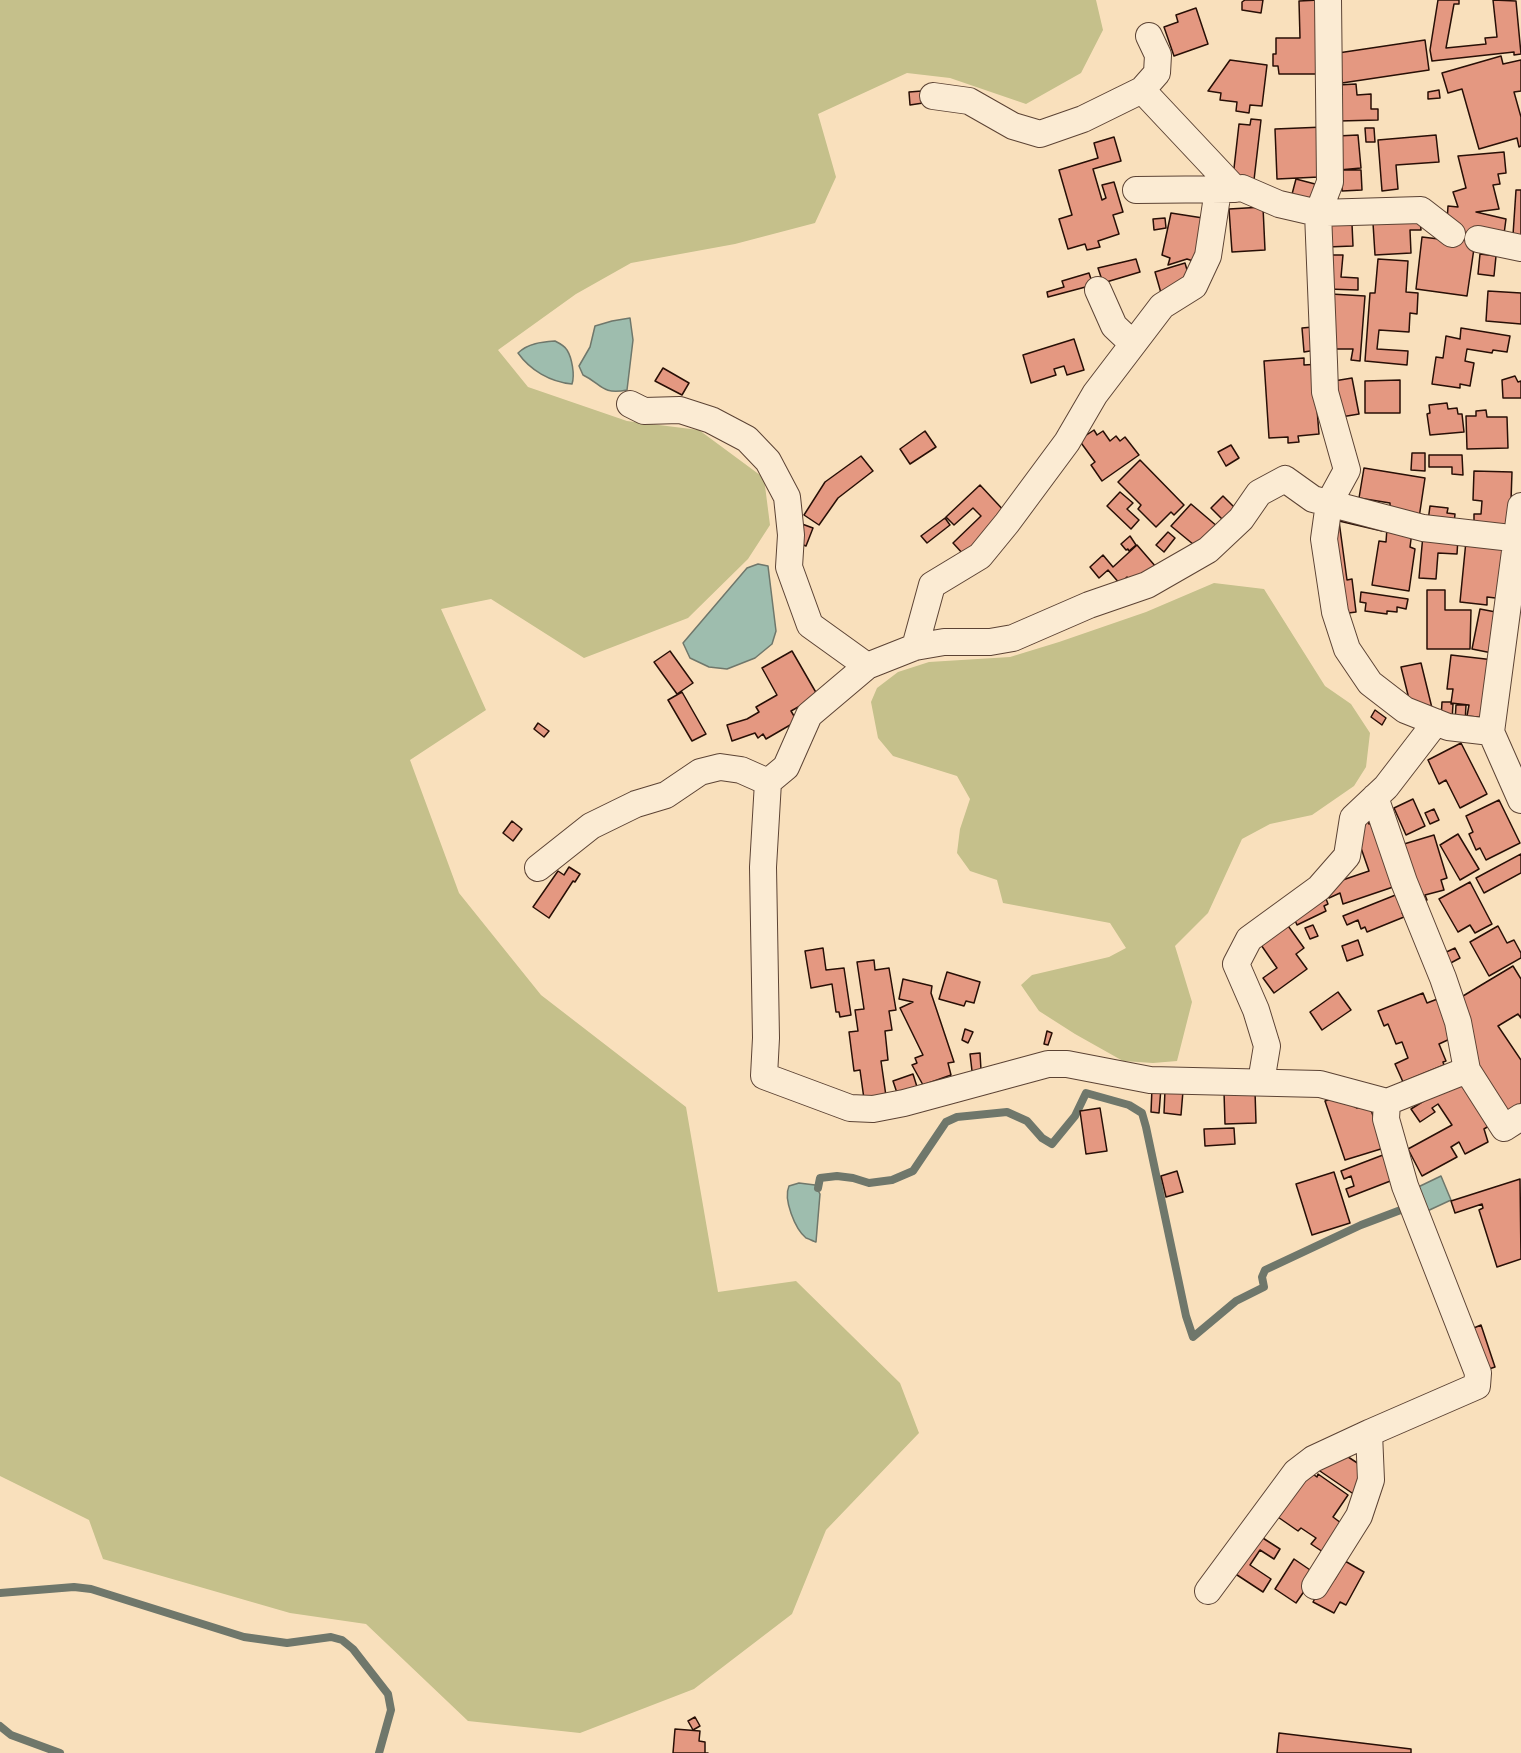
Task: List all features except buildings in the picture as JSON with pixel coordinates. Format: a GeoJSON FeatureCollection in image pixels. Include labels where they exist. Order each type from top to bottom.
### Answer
{"type":"FeatureCollection","features":[{"type":"Feature","properties":{"kind":"street"},"geometry":{"type":"LineString","coordinates":[[1328,0],[1330,182],[1318,213],[1325,392],[1347,470],[1329,502],[1324,539],[1335,612],[1347,649],[1370,683],[1405,710],[1448,727],[1491,732]]}},
{"type":"Feature","properties":{"kind":"street"},"geometry":{"type":"LineString","coordinates":[[933,96],[969,101],[1013,126],[1040,134],[1083,119],[1142,90],[1157,73],[1158,55],[1149,36]]}},
{"type":"Feature","properties":{"kind":"street"},"geometry":{"type":"LineString","coordinates":[[1142,90],[1227,190]]}},
{"type":"Feature","properties":{"kind":"street"},"geometry":{"type":"LineString","coordinates":[[1136,190],[1242,188],[1279,204],[1318,213],[1421,210],[1452,234]]}},
{"type":"Feature","properties":{"kind":"street"},"geometry":{"type":"LineString","coordinates":[[915,647],[932,585],[980,556],[1067,442],[1095,394],[1162,306],[1194,286],[1208,256],[1227,190]]}},
{"type":"Feature","properties":{"kind":"street"},"geometry":{"type":"LineString","coordinates":[[1478,240],[1521,248]]}},
{"type":"Feature","properties":{"kind":"street"},"geometry":{"type":"LineString","coordinates":[[1098,290],[1114,326],[1132,344]]}},
{"type":"Feature","properties":{"kind":"street"},"geometry":{"type":"LineString","coordinates":[[630,404],[644,411],[680,410],[711,420],[747,439],[768,461],[787,497],[791,535],[789,567],[810,625],[867,666]]}},
{"type":"Feature","properties":{"kind":"street"},"geometry":{"type":"LineString","coordinates":[[1467,1070],[1387,1102],[1320,1084],[1150,1080],[1067,1064],[1048,1064],[904,1103],[873,1109],[850,1108],[764,1076],[766,1038],[763,867],[768,782],[786,766],[809,715],[867,666],[915,647],[944,642],[990,642],[1013,638],[1089,605],[1147,585],[1208,550],[1241,519],[1259,494],[1285,479],[1313,499],[1423,528],[1519,539]]}},
{"type":"Feature","properties":{"kind":"street"},"geometry":{"type":"LineString","coordinates":[[1521,506],[1519,539],[1491,732],[1521,801]]}},
{"type":"Feature","properties":{"kind":"street"},"geometry":{"type":"LineString","coordinates":[[1261,1082],[1267,1046],[1256,1010],[1236,963],[1249,939],[1319,888],[1347,856],[1353,818],[1386,787],[1436,722]]}},
{"type":"Feature","properties":{"kind":"street"},"geometry":{"type":"LineString","coordinates":[[538,868],[591,826],[636,804],[666,795],[700,772],[720,767],[741,770],[768,782]]}},
{"type":"Feature","properties":{"kind":"street"},"geometry":{"type":"LineString","coordinates":[[1375,797],[1404,882],[1443,978],[1458,1022],[1467,1070],[1504,1128],[1521,1117]]}},
{"type":"Feature","properties":{"kind":"street"},"geometry":{"type":"LineString","coordinates":[[1208,1591],[1296,1472],[1313,1459],[1477,1386],[1478,1374],[1405,1186],[1386,1119],[1387,1102]]}},
{"type":"Feature","properties":{"kind":"street"},"geometry":{"type":"LineString","coordinates":[[1315,1586],[1359,1516],[1371,1480],[1369,1433]]}},
{"type":"Feature","properties":{"kind":"shaded area"},"geometry":{"type":"Polygon","coordinates":[[[0,0],[1096,0],[1103,30],[1081,73],[1026,104],[950,78],[907,73],[818,114],[836,177],[815,223],[735,244],[631,263],[576,294],[498,350],[528,387],[627,421],[699,430],[764,478],[770,525],[748,559],[688,618],[584,658],[491,599],[441,609],[486,710],[410,760],[459,893],[541,995],[686,1107],[718,1292],[796,1281],[900,1383],[919,1433],[826,1530],[792,1614],[694,1689],[580,1733],[468,1721],[366,1624],[290,1613],[103,1559],[89,1520],[0,1476],[0,0]]]}},
{"type":"Feature","properties":{"kind":"shaded area"},"geometry":{"type":"Polygon","coordinates":[[[630,318],[633,340],[627,390],[607,390],[583,375],[579,366],[590,347],[595,326],[630,318]]]}},
{"type":"Feature","properties":{"kind":"shaded area"},"geometry":{"type":"Polygon","coordinates":[[[555,341],[565,347],[569,353],[573,371],[572,384],[556,381],[541,374],[528,365],[518,353],[531,345],[555,341]]]}},
{"type":"Feature","properties":{"kind":"shaded area"},"geometry":{"type":"Polygon","coordinates":[[[758,564],[768,566],[776,631],[772,644],[755,658],[727,669],[709,667],[690,658],[683,643],[747,568],[758,564]]]}},
{"type":"Feature","properties":{"kind":"shaded area"},"geometry":{"type":"Polygon","coordinates":[[[1214,583],[1264,589],[1325,686],[1351,704],[1370,733],[1366,767],[1354,786],[1312,815],[1270,824],[1242,839],[1208,913],[1175,946],[1192,1002],[1177,1061],[1153,1063],[1123,1061],[1039,1011],[1021,985],[1032,975],[1109,957],[1126,948],[1110,923],[1003,903],[997,880],[970,871],[957,853],[960,829],[970,799],[957,776],[893,756],[878,738],[871,702],[877,688],[898,672],[929,662],[1010,657],[1146,612],[1214,583]]]}},
{"type":"Feature","properties":{"kind":"shaded area"},"geometry":{"type":"Polygon","coordinates":[[[1441,1176],[1451,1200],[1423,1213],[1414,1189],[1441,1176]]]}},
{"type":"Feature","properties":{"kind":"shaded area"},"geometry":{"type":"Polygon","coordinates":[[[799,1183],[815,1185],[820,1194],[816,1242],[802,1234],[789,1206],[789,1186],[799,1183]]]}},
{"type":"Feature","properties":{"kind":"waterway"},"geometry":{"type":"LineString","coordinates":[[818,1188],[820,1178],[837,1176],[869,1183],[892,1180],[913,1171],[946,1122],[957,1117],[1007,1112],[1027,1121],[1042,1138],[1052,1144],[1075,1116],[1086,1093],[1129,1105],[1142,1113],[1146,1127],[1186,1316],[1193,1337],[1236,1301],[1264,1287],[1262,1277],[1265,1270],[1361,1225],[1406,1208]]}},
{"type":"Feature","properties":{"kind":"waterway"},"geometry":{"type":"LineString","coordinates":[[0,1593],[74,1587],[91,1589],[244,1637],[287,1643],[331,1637],[342,1640],[353,1649],[388,1694],[391,1710],[379,1753]]}},
{"type":"Feature","properties":{"kind":"waterway"},"geometry":{"type":"LineString","coordinates":[[0,1726],[11,1735],[60,1753]]}}]}
